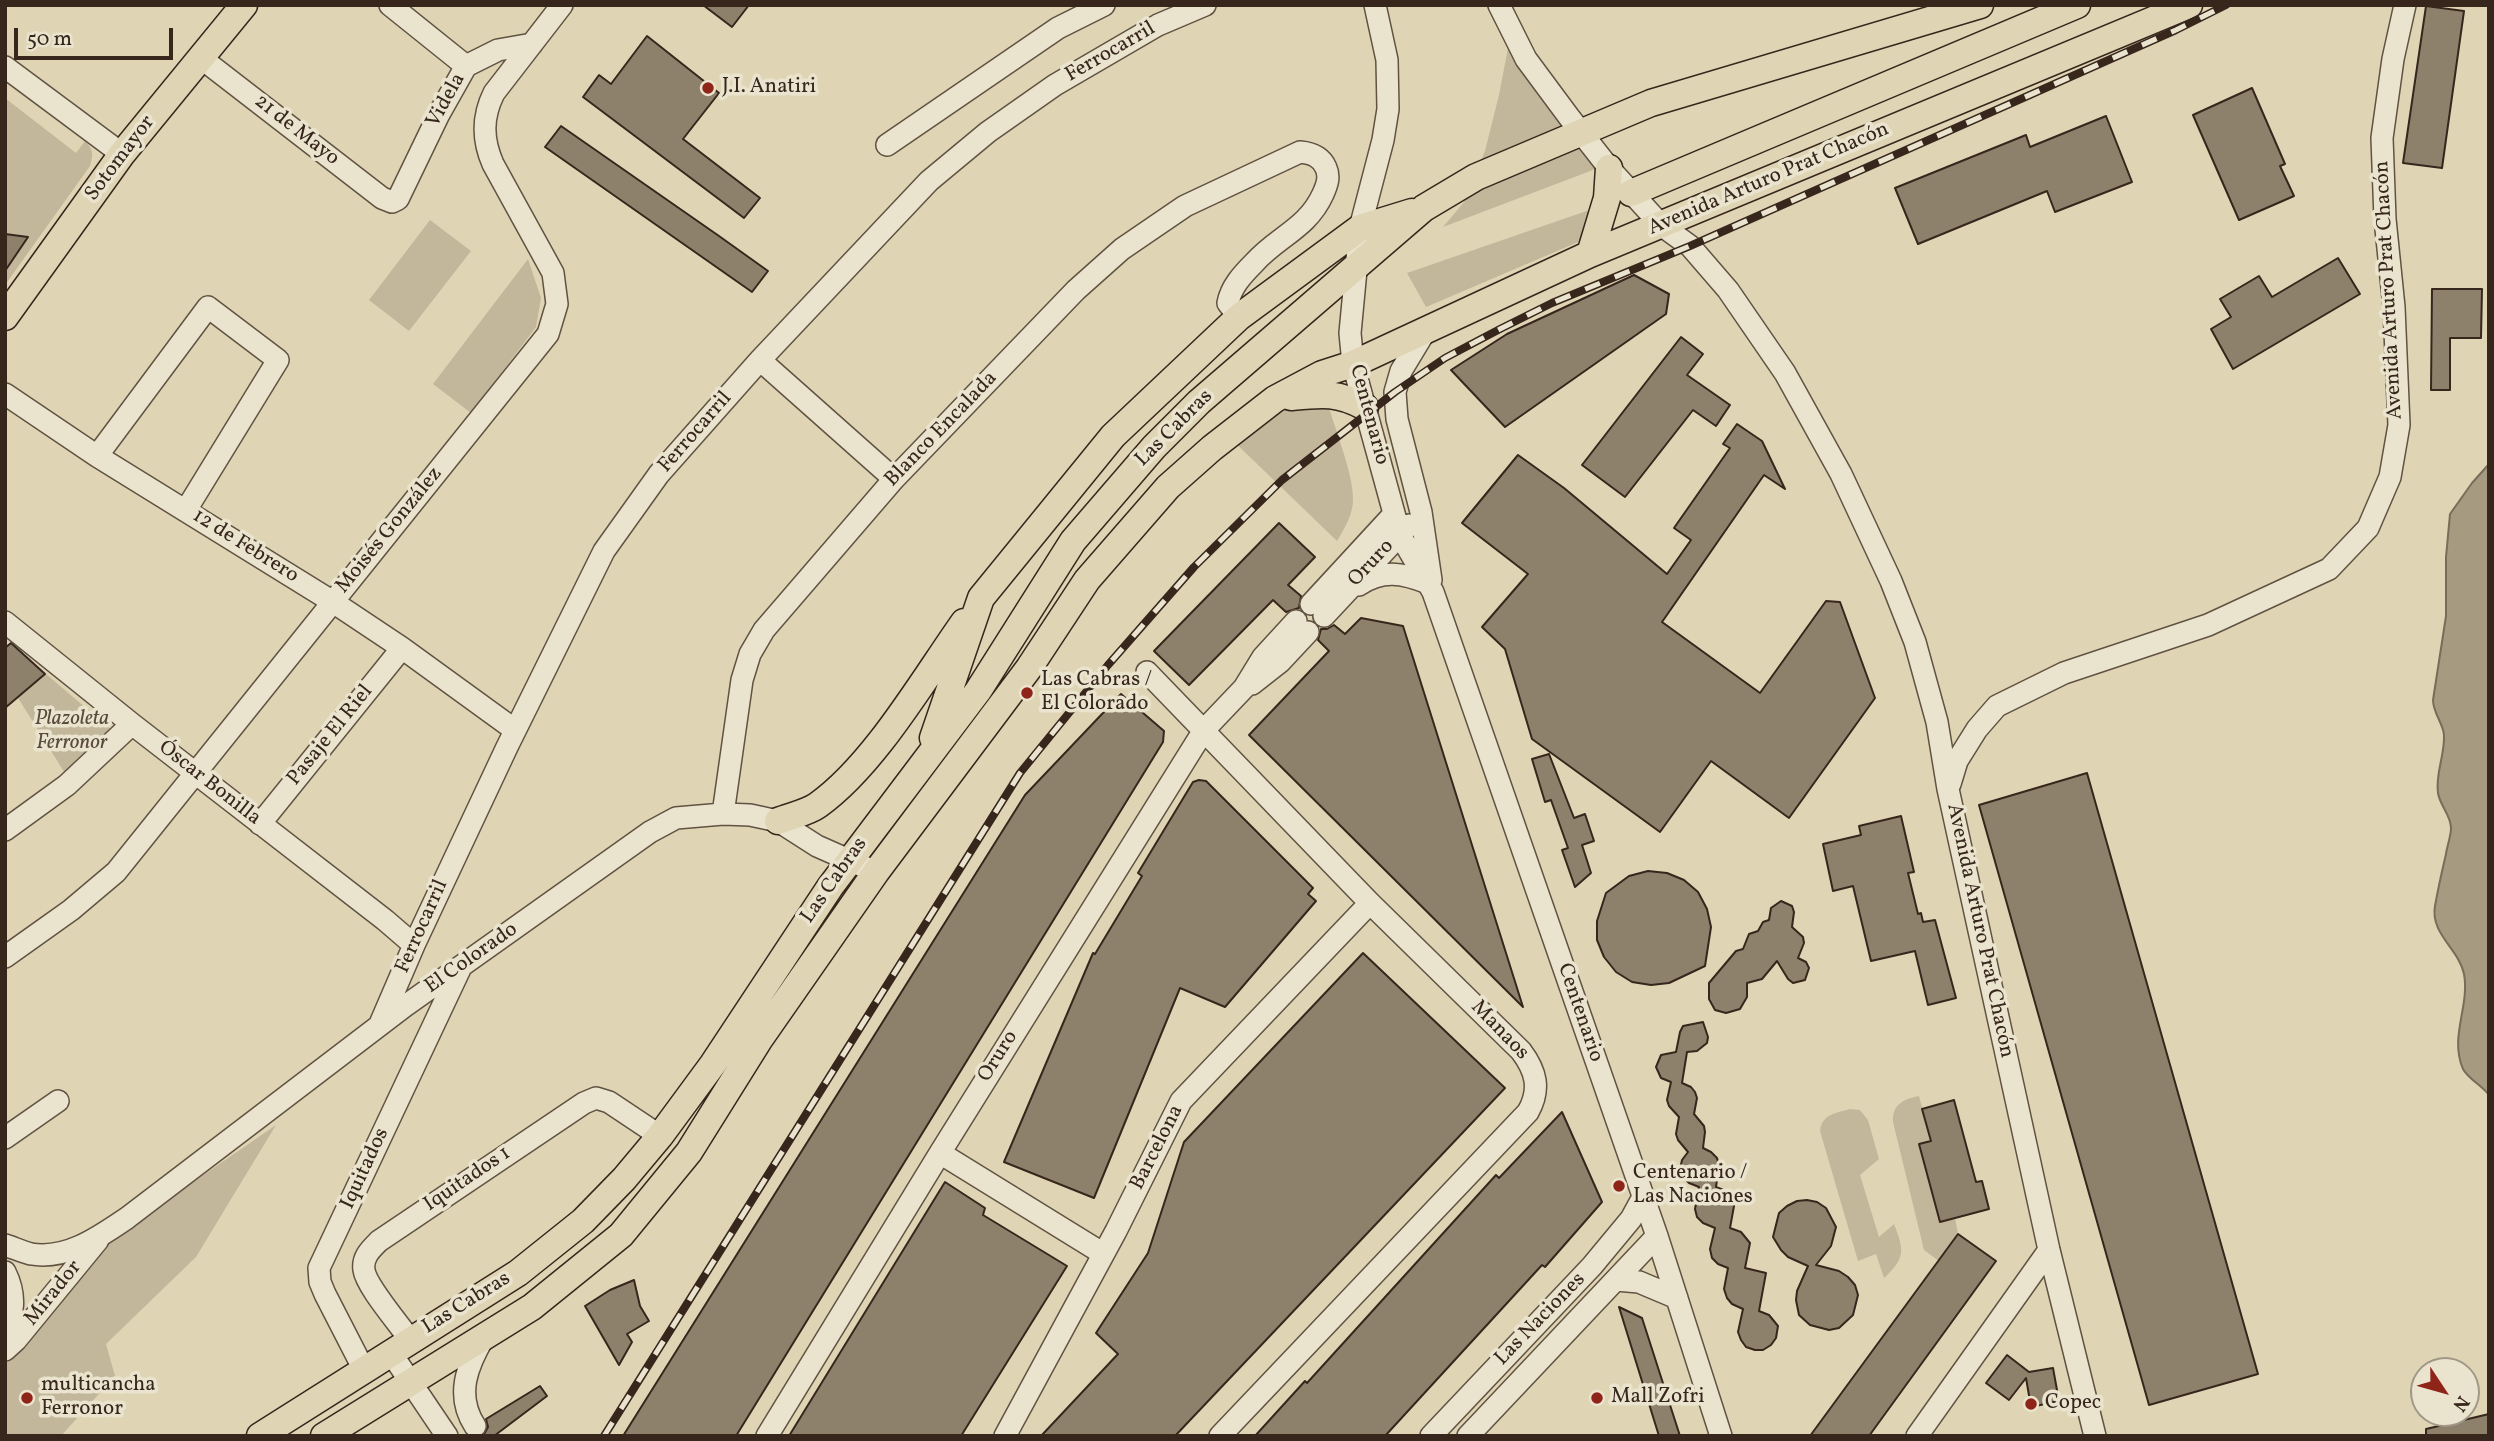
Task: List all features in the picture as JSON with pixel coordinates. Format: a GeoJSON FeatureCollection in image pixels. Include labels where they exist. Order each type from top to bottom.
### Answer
{"type":"FeatureCollection","features":[{"type":"Feature","properties":{"kind":"main road","name":"Sotomayor"},"geometry":{"type":"LineString","coordinates":[[5,317],[122,154],[244,5]]}},
{"type":"Feature","properties":{"kind":"main road"},"geometry":{"type":"LineString","coordinates":[[1357,265],[1424,208],[1476,177],[1651,103],[1980,5]]}},
{"type":"Feature","properties":{"kind":"main road"},"geometry":{"type":"LineString","coordinates":[[1632,193],[2077,5]]}},
{"type":"Feature","properties":{"kind":"main road","name":"Avenida Arturo Prat Chacón"},"geometry":{"type":"LineString","coordinates":[[1353,364],[1590,254],[2189,5]]}},
{"type":"Feature","properties":{"kind":"main road"},"geometry":{"type":"LineString","coordinates":[[1590,254],[1607,198],[1609,168]]}},
{"type":"Feature","properties":{"kind":"main road"},"geometry":{"type":"LineString","coordinates":[[778,821],[816,807],[847,781],[890,728],[981,598],[1113,436],[1239,317],[1360,228],[1424,208]]}},
{"type":"Feature","properties":{"kind":"main road","name":"Las Cabras"},"geometry":{"type":"LineString","coordinates":[[260,1436],[518,1273],[572,1229],[624,1179],[660,1136],[713,1063],[830,887],[978,691],[1073,541],[1138,465],[1199,402],[1357,265]]}},
{"type":"Feature","properties":{"kind":"main road","name":"Las Cabras"},"geometry":{"type":"LineString","coordinates":[[324,1436],[533,1307],[621,1235],[690,1152],[760,1040],[876,872],[1029,668],[1087,580],[1167,487],[1212,448],[1275,399],[1322,374],[1353,364]]}},
{"type":"Feature","properties":{"kind":"main road"},"geometry":{"type":"LineString","coordinates":[[1275,399],[1323,393],[1348,397],[1365,407]]}},
{"type":"Feature","properties":{"kind":"main road"},"geometry":{"type":"LineString","coordinates":[[926,759],[981,598]]}},
{"type":"Feature","properties":{"kind":"street"},"geometry":{"type":"LineString","coordinates":[[390,5],[466,66]]}},
{"type":"Feature","properties":{"kind":"street"},"geometry":{"type":"LineString","coordinates":[[532,44],[562,5]]}},
{"type":"Feature","properties":{"kind":"street"},"geometry":{"type":"LineString","coordinates":[[887,145],[1058,28],[1104,5]]}},
{"type":"Feature","properties":{"kind":"street","name":"Ferrocarril"},"geometry":{"type":"LineString","coordinates":[[380,1024],[515,730],[604,551],[659,474],[760,360],[929,181],[988,132],[1055,85],[1158,25],[1205,5]]}},
{"type":"Feature","properties":{"kind":"street","name":"Centenario"},"geometry":{"type":"LineString","coordinates":[[1375,5],[1387,60],[1388,109],[1360,228],[1350,333],[1353,364],[1397,525],[1430,588],[1657,1236],[1721,1436]]}},
{"type":"Feature","properties":{"kind":"street"},"geometry":{"type":"LineString","coordinates":[[1499,5],[1526,60],[1609,168],[1661,225],[1690,246],[1728,290],[1785,373],[1841,474],[1891,580],[1915,642],[1937,722],[1948,789]]}},
{"type":"Feature","properties":{"kind":"street","name":"Avenida Arturo Prat Chacón"},"geometry":{"type":"LineString","coordinates":[[2095,1436],[2049,1250],[1948,789],[1957,761],[1977,729],[1997,706],[2064,673],[2208,625],[2329,569],[2368,527],[2390,477],[2399,425],[2382,138],[2393,59],[2405,5]]}},
{"type":"Feature","properties":{"kind":"street","name":"Videla"},"geometry":{"type":"LineString","coordinates":[[392,202],[398,199],[439,114],[466,66],[498,50],[532,44]]}},
{"type":"Feature","properties":{"kind":"street","name":"Moisés González"},"geometry":{"type":"LineString","coordinates":[[5,957],[71,911],[116,872],[539,348],[554,319],[557,304],[553,273],[493,164],[484,128],[488,104],[532,44]]}},
{"type":"Feature","properties":{"kind":"street","name":"21 de Mayo"},"geometry":{"type":"LineString","coordinates":[[201,58],[382,198],[392,202]]}},
{"type":"Feature","properties":{"kind":"street"},"geometry":{"type":"LineString","coordinates":[[5,68],[122,154]]}},
{"type":"Feature","properties":{"kind":"street","name":"Blanco Encalada"},"geometry":{"type":"LineString","coordinates":[[723,814],[742,680],[750,654],[764,630],[894,479],[1076,290],[1122,249],[1185,206],[1300,152],[1311,153],[1322,160],[1327,169],[1328,182],[1318,206],[1306,222],[1256,260],[1230,292],[1228,303],[1239,317]]}},
{"type":"Feature","properties":{"kind":"street"},"geometry":{"type":"LineString","coordinates":[[97,456],[208,307],[278,360],[186,510]]}},
{"type":"Feature","properties":{"kind":"street","name":"Centenario"},"geometry":{"type":"LineString","coordinates":[[1427,328],[1401,372],[1395,392],[1397,419],[1421,512],[1430,588]]}},
{"type":"Feature","properties":{"kind":"street"},"geometry":{"type":"LineString","coordinates":[[760,360],[894,479]]}},
{"type":"Feature","properties":{"kind":"street","name":"12 de Febrero"},"geometry":{"type":"LineString","coordinates":[[5,394],[97,456],[333,602],[515,730]]}},
{"type":"Feature","properties":{"kind":"street","name":"Oruro"},"geometry":{"type":"LineString","coordinates":[[1397,525],[1342,596],[1317,610],[1397,525],[1421,512]]}},
{"type":"Feature","properties":{"kind":"street"},"geometry":{"type":"LineString","coordinates":[[1342,596],[1371,577],[1393,573],[1406,575],[1430,588]]}},
{"type":"Feature","properties":{"kind":"street","name":"Óscar Bonilla"},"geometry":{"type":"LineString","coordinates":[[5,622],[414,945]]}},
{"type":"Feature","properties":{"kind":"street","name":"Oruro"},"geometry":{"type":"LineString","coordinates":[[767,1436],[940,1153],[1205,730],[1244,688],[1263,657],[1302,626]]}},
{"type":"Feature","properties":{"kind":"street","name":"Pasaje El Riel"},"geometry":{"type":"LineString","coordinates":[[260,824],[402,648]]}},
{"type":"Feature","properties":{"kind":"street","name":"Manaos"},"geometry":{"type":"LineString","coordinates":[[1147,672],[1370,903],[1521,1051],[1532,1065],[1537,1086],[1535,1100],[1518,1122],[1220,1436]]}},
{"type":"Feature","properties":{"kind":"street"},"geometry":{"type":"LineString","coordinates":[[5,830],[67,785],[132,724]]}},
{"type":"Feature","properties":{"kind":"street","name":"El Colorado"},"geometry":{"type":"LineString","coordinates":[[102,1236],[380,1024],[650,832],[676,818],[723,814],[750,815],[778,821],[817,846],[876,872]]}},
{"type":"Feature","properties":{"kind":"street","name":"Barcelona"},"geometry":{"type":"LineString","coordinates":[[1004,1436],[1116,1231],[1181,1101],[1370,903]]}},
{"type":"Feature","properties":{"kind":"street","name":"Iquitados"},"geometry":{"type":"LineString","coordinates":[[365,1370],[325,1294],[320,1282],[319,1268],[461,967]]}},
{"type":"Feature","properties":{"kind":"street","name":"Iquitados 1"},"geometry":{"type":"LineString","coordinates":[[401,1346],[363,1269],[366,1254],[379,1241],[584,1102],[596,1098],[609,1102],[660,1136]]}},
{"type":"Feature","properties":{"kind":"street"},"geometry":{"type":"LineString","coordinates":[[5,1138],[58,1101]]}},
{"type":"Feature","properties":{"kind":"street"},"geometry":{"type":"LineString","coordinates":[[940,1153],[1102,1253]]}},
{"type":"Feature","properties":{"kind":"street","name":"Las Naciones"},"geometry":{"type":"LineString","coordinates":[[1431,1436],[1592,1266],[1631,1219],[1643,1197]]}},
{"type":"Feature","properties":{"kind":"street"},"geometry":{"type":"LineString","coordinates":[[5,1245],[32,1254],[63,1254],[102,1236]]}},
{"type":"Feature","properties":{"kind":"street","name":"Mirador"},"geometry":{"type":"LineString","coordinates":[[5,1350],[102,1236]]}},
{"type":"Feature","properties":{"kind":"street","name":"Las Naciones"},"geometry":{"type":"LineString","coordinates":[[1468,1436],[1657,1236]]}},
{"type":"Feature","properties":{"kind":"street"},"geometry":{"type":"LineString","coordinates":[[1917,1436],[2049,1250]]}},
{"type":"Feature","properties":{"kind":"street","name":"Mirador"},"geometry":{"type":"LineString","coordinates":[[5,1272],[14,1308],[5,1338]]}},
{"type":"Feature","properties":{"kind":"street","name":"Las Naciones"},"geometry":{"type":"LineString","coordinates":[[1616,1280],[1639,1282],[1677,1298]]}},
{"type":"Feature","properties":{"kind":"street"},"geometry":{"type":"LineString","coordinates":[[475,1426],[466,1407],[463,1392],[468,1368],[484,1337]]}},
{"type":"Feature","properties":{"kind":"street"},"geometry":{"type":"LineString","coordinates":[[401,1346],[411,1382],[447,1436]]}},
{"type":"Feature","properties":{"kind":"green space"},"geometry":{"type":"Polygon","coordinates":[[[1508,48],[1530,79],[1606,165],[1443,227],[1464,202],[1485,151],[1508,48]]]}},
{"type":"Feature","properties":{"kind":"green space"},"geometry":{"type":"Polygon","coordinates":[[[5,98],[76,153],[85,141],[92,156],[90,166],[5,285],[5,98]]]}},
{"type":"Feature","properties":{"kind":"green space"},"geometry":{"type":"Polygon","coordinates":[[[1601,206],[1611,228],[1426,307],[1407,273],[1601,206]]]}},
{"type":"Feature","properties":{"kind":"green space"},"geometry":{"type":"Polygon","coordinates":[[[430,220],[471,251],[409,331],[369,300],[430,220]]]}},
{"type":"Feature","properties":{"kind":"green space"},"geometry":{"type":"Polygon","coordinates":[[[528,259],[541,298],[536,327],[471,413],[433,384],[528,259]]]}},
{"type":"Feature","properties":{"kind":"green space"},"geometry":{"type":"Polygon","coordinates":[[[1302,394],[1329,408],[1351,479],[1351,511],[1337,541],[1226,434],[1302,394]]]}},
{"type":"Feature","properties":{"kind":"green space","name":"Plazoleta Ferronor"},"geometry":{"type":"Polygon","coordinates":[[[39,668],[113,731],[66,775],[15,693],[39,668]]]}},
{"type":"Feature","properties":{"kind":"green space"},"geometry":{"type":"Polygon","coordinates":[[[1919,1096],[1931,1141],[1919,1145],[1940,1222],[1955,1218],[1958,1234],[1939,1261],[1924,1250],[1893,1122],[1900,1103],[1919,1096]]]}},
{"type":"Feature","properties":{"kind":"green space"},"geometry":{"type":"Polygon","coordinates":[[[1850,1109],[1860,1110],[1868,1120],[1879,1159],[1860,1175],[1879,1237],[1894,1224],[1900,1241],[1899,1259],[1884,1278],[1876,1254],[1858,1261],[1820,1131],[1827,1118],[1850,1109]]]}},
{"type":"Feature","properties":{"kind":"green space"},"geometry":{"type":"Polygon","coordinates":[[[276,1125],[196,1257],[106,1344],[115,1376],[61,1436],[5,1436],[5,1363],[24,1348],[109,1240],[276,1125]]]}},
{"type":"Feature","properties":{"kind":"shaded area"},"geometry":{"type":"Polygon","coordinates":[[[2489,464],[2489,1095],[2465,1073],[2459,1057],[2464,974],[2437,925],[2435,916],[2451,828],[2438,793],[2444,735],[2433,700],[2446,616],[2446,557],[2450,514],[2489,464]]]}},
{"type":"Feature","properties":{"kind":"building"},"geometry":{"type":"Polygon","coordinates":[[[703,5],[749,5],[732,27],[703,5]]]}},
{"type":"Feature","properties":{"kind":"building"},"geometry":{"type":"Polygon","coordinates":[[[2426,6],[2464,11],[2442,168],[2403,163],[2426,6]]]}},
{"type":"Feature","properties":{"kind":"building"},"geometry":{"type":"Polygon","coordinates":[[[647,36],[719,93],[683,139],[760,198],[744,218],[583,97],[599,75],[611,84],[647,36]]]}},
{"type":"Feature","properties":{"kind":"building"},"geometry":{"type":"Polygon","coordinates":[[[2252,88],[2285,164],[2280,166],[2294,196],[2239,220],[2193,115],[2252,88]]]}},
{"type":"Feature","properties":{"kind":"building"},"geometry":{"type":"Polygon","coordinates":[[[2106,116],[2132,182],[2055,212],[2047,191],[1918,244],[1895,188],[2026,135],[2030,147],[2106,116]]]}},
{"type":"Feature","properties":{"kind":"building"},"geometry":{"type":"Polygon","coordinates":[[[561,126],[768,271],[752,292],[545,147],[561,126]]]}},
{"type":"Feature","properties":{"kind":"building"},"geometry":{"type":"Polygon","coordinates":[[[5,234],[28,237],[5,271],[5,234]]]}},
{"type":"Feature","properties":{"kind":"building"},"geometry":{"type":"Polygon","coordinates":[[[2338,258],[2360,294],[2233,369],[2211,329],[2231,317],[2220,299],[2259,276],[2272,297],[2338,258]]]}},
{"type":"Feature","properties":{"kind":"building"},"geometry":{"type":"Polygon","coordinates":[[[1634,275],[1669,294],[1666,314],[1505,427],[1451,370],[1507,334],[1634,275]]]}},
{"type":"Feature","properties":{"kind":"building"},"geometry":{"type":"Polygon","coordinates":[[[2432,289],[2482,289],[2481,338],[2450,338],[2450,390],[2431,390],[2432,289]]]}},
{"type":"Feature","properties":{"kind":"building"},"geometry":{"type":"Polygon","coordinates":[[[1681,337],[1703,354],[1687,375],[1730,405],[1716,426],[1693,410],[1625,497],[1582,465],[1681,337]]]}},
{"type":"Feature","properties":{"kind":"building"},"geometry":{"type":"Polygon","coordinates":[[[1737,424],[1762,441],[1785,489],[1764,475],[1662,622],[1760,693],[1826,601],[1840,602],[1875,698],[1789,818],[1711,761],[1660,832],[1532,739],[1505,649],[1482,627],[1528,574],[1462,523],[1518,455],[1564,488],[1667,574],[1691,540],[1674,528],[1730,448],[1723,444],[1737,424]]]}},
{"type":"Feature","properties":{"kind":"building"},"geometry":{"type":"Polygon","coordinates":[[[1279,523],[1315,557],[1288,585],[1301,596],[1299,608],[1286,612],[1273,600],[1189,685],[1154,651],[1279,523]]]}},
{"type":"Feature","properties":{"kind":"building"},"geometry":{"type":"Polygon","coordinates":[[[1361,618],[1403,626],[1523,1007],[1249,735],[1329,651],[1318,640],[1321,629],[1334,625],[1345,634],[1361,618]]]}},
{"type":"Feature","properties":{"kind":"building"},"geometry":{"type":"Polygon","coordinates":[[[11,643],[45,674],[5,708],[5,648],[11,643]]]}},
{"type":"Feature","properties":{"kind":"building"},"geometry":{"type":"Polygon","coordinates":[[[1121,694],[1164,731],[1163,742],[736,1436],[623,1436],[1025,795],[1121,694]]]}},
{"type":"Feature","properties":{"kind":"building"},"geometry":{"type":"Polygon","coordinates":[[[1549,754],[1574,818],[1585,814],[1594,841],[1582,845],[1591,873],[1575,887],[1562,850],[1568,848],[1551,800],[1545,802],[1532,759],[1549,754]]]}},
{"type":"Feature","properties":{"kind":"building"},"geometry":{"type":"Polygon","coordinates":[[[2087,773],[2258,1374],[2149,1405],[1979,805],[2087,773]]]}},
{"type":"Feature","properties":{"kind":"building"},"geometry":{"type":"Polygon","coordinates":[[[1206,781],[1313,888],[1308,894],[1316,901],[1225,1007],[1180,988],[1094,1198],[1004,1162],[1093,953],[1095,954],[1142,876],[1138,873],[1193,782],[1206,781]]]}},
{"type":"Feature","properties":{"kind":"building"},"geometry":{"type":"Polygon","coordinates":[[[1901,816],[1914,872],[1908,873],[1918,914],[1921,913],[1923,922],[1935,920],[1956,998],[1928,1005],[1915,951],[1871,961],[1853,886],[1833,891],[1823,844],[1861,835],[1859,826],[1901,816]]]}},
{"type":"Feature","properties":{"kind":"building"},"geometry":{"type":"Polygon","coordinates":[[[1648,871],[1667,873],[1684,880],[1698,892],[1707,909],[1711,927],[1705,966],[1669,983],[1651,985],[1632,982],[1616,972],[1604,957],[1597,940],[1597,921],[1606,893],[1629,876],[1648,871]]]}},
{"type":"Feature","properties":{"kind":"building"},"geometry":{"type":"Polygon","coordinates":[[[1781,901],[1792,906],[1792,927],[1803,937],[1804,943],[1798,958],[1806,962],[1809,968],[1805,980],[1793,983],[1777,961],[1762,979],[1747,983],[1747,997],[1740,1009],[1726,1013],[1715,1010],[1709,999],[1709,983],[1736,951],[1743,949],[1749,934],[1758,931],[1763,922],[1769,920],[1771,908],[1781,901]]]}},
{"type":"Feature","properties":{"kind":"building"},"geometry":{"type":"Polygon","coordinates":[[[1363,953],[1505,1088],[1175,1436],[1041,1436],[1118,1354],[1096,1333],[1148,1253],[1184,1142],[1363,953]]]}},
{"type":"Feature","properties":{"kind":"building"},"geometry":{"type":"Polygon","coordinates":[[[1703,1022],[1708,1037],[1707,1043],[1697,1051],[1687,1052],[1682,1083],[1691,1087],[1697,1098],[1694,1114],[1704,1126],[1703,1148],[1717,1158],[1719,1166],[1716,1187],[1726,1191],[1734,1206],[1730,1228],[1741,1232],[1750,1243],[1745,1268],[1766,1273],[1759,1311],[1769,1315],[1778,1326],[1776,1338],[1763,1350],[1746,1347],[1741,1340],[1738,1332],[1743,1309],[1732,1304],[1727,1298],[1724,1289],[1728,1268],[1712,1258],[1710,1249],[1715,1228],[1697,1217],[1695,1209],[1699,1187],[1689,1183],[1680,1169],[1688,1152],[1678,1140],[1676,1134],[1679,1117],[1667,1100],[1671,1082],[1661,1078],[1656,1067],[1661,1055],[1676,1052],[1683,1026],[1703,1022]]]}},
{"type":"Feature","properties":{"kind":"building"},"geometry":{"type":"Polygon","coordinates":[[[1954,1100],[1976,1182],[1982,1181],[1989,1209],[1940,1222],[1919,1144],[1931,1141],[1922,1109],[1954,1100]]]}},
{"type":"Feature","properties":{"kind":"building"},"geometry":{"type":"Polygon","coordinates":[[[1562,1112],[1602,1202],[1545,1267],[1542,1265],[1385,1436],[1255,1436],[1305,1381],[1307,1383],[1496,1175],[1499,1178],[1562,1112]]]}},
{"type":"Feature","properties":{"kind":"building"},"geometry":{"type":"Polygon","coordinates":[[[945,1182],[985,1208],[983,1215],[1067,1266],[961,1436],[789,1436],[945,1182]]]}},
{"type":"Feature","properties":{"kind":"building"},"geometry":{"type":"Polygon","coordinates":[[[1807,1200],[1826,1208],[1836,1227],[1831,1246],[1816,1265],[1839,1271],[1848,1277],[1855,1285],[1858,1295],[1853,1315],[1839,1328],[1829,1330],[1810,1325],[1799,1315],[1797,1291],[1808,1266],[1788,1257],[1773,1237],[1779,1213],[1797,1201],[1807,1200]]]}},
{"type":"Feature","properties":{"kind":"building"},"geometry":{"type":"Polygon","coordinates":[[[1958,1234],[1996,1261],[1869,1436],[1810,1436],[1958,1234]]]}},
{"type":"Feature","properties":{"kind":"building"},"geometry":{"type":"Polygon","coordinates":[[[634,1280],[640,1306],[649,1321],[627,1334],[632,1342],[619,1365],[585,1306],[610,1290],[634,1280]]]}},
{"type":"Feature","properties":{"kind":"building"},"geometry":{"type":"Polygon","coordinates":[[[1619,1307],[1642,1318],[1680,1436],[1659,1436],[1619,1307]]]}},
{"type":"Feature","properties":{"kind":"building"},"geometry":{"type":"Polygon","coordinates":[[[2007,1355],[2029,1372],[2053,1368],[2059,1401],[2031,1407],[2026,1378],[2009,1400],[1986,1383],[2007,1355]]]}},
{"type":"Feature","properties":{"kind":"building"},"geometry":{"type":"Polygon","coordinates":[[[540,1386],[547,1396],[494,1436],[483,1436],[488,1427],[486,1419],[540,1386]]]}},
{"type":"Feature","properties":{"kind":"building"},"geometry":{"type":"Polygon","coordinates":[[[2489,1414],[2489,1436],[2426,1436],[2426,1429],[2434,1427],[2480,1427],[2480,1416],[2489,1414]]]}},
{"type":"Feature","properties":{"kind":"railway"},"geometry":{"type":"LineString","coordinates":[[604,1436],[1020,773],[1108,665],[1194,567],[1282,480],[1395,392],[1445,358],[1500,329],[1552,303],[1690,246],[2176,30],[2226,5]]}},
{"type":"Feature","properties":{"kind":"place","name":"J.I. Anatiri"},"geometry":{"type":"Point","coordinates":[708,88]}},
{"type":"Feature","properties":{"kind":"place","name":"Las Cabras / El Colorado"},"geometry":{"type":"Point","coordinates":[1027,693]}},
{"type":"Feature","properties":{"kind":"place","name":"Centenario / Las Naciones"},"geometry":{"type":"Point","coordinates":[1619,1186]}},
{"type":"Feature","properties":{"kind":"place","name":"multicancha Ferronor"},"geometry":{"type":"Point","coordinates":[27,1398]}},
{"type":"Feature","properties":{"kind":"place","name":"Mall Zofri"},"geometry":{"type":"Point","coordinates":[1597,1398]}},
{"type":"Feature","properties":{"kind":"place","name":"Copec"},"geometry":{"type":"Point","coordinates":[2031,1404]}}]}
